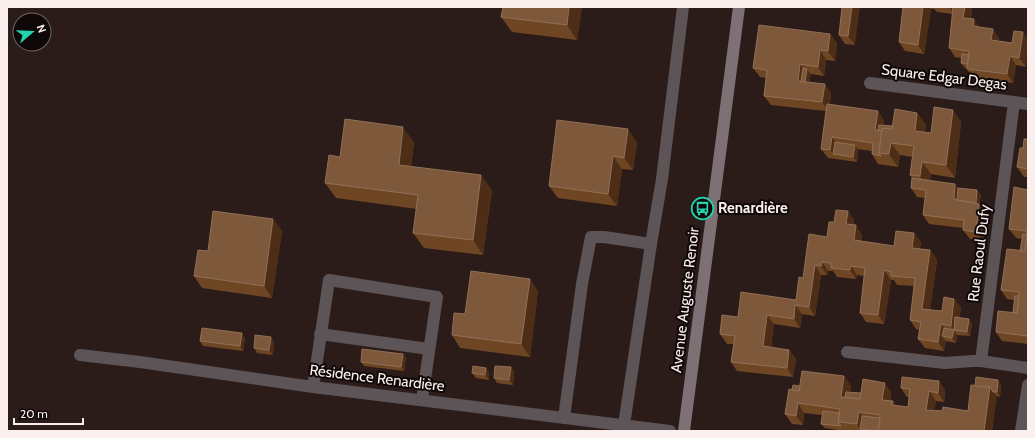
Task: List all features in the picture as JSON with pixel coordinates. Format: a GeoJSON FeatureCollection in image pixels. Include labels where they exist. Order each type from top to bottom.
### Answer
{"type":"FeatureCollection","features":[{"type":"Feature","properties":{"kind":"main road","name":"Avenue Auguste Renoir"},"geometry":{"type":"LineString","coordinates":[[684,431],[739,7]]}},
{"type":"Feature","properties":{"kind":"street"},"geometry":{"type":"LineString","coordinates":[[624,425],[662,179],[683,7]]}},
{"type":"Feature","properties":{"kind":"street","name":"Square Edgar Degas"},"geometry":{"type":"LineString","coordinates":[[870,84],[1028,104]]}},
{"type":"Feature","properties":{"kind":"street","name":"Rue Raoul Dufy"},"geometry":{"type":"LineString","coordinates":[[981,361],[1014,102]]}},
{"type":"Feature","properties":{"kind":"street"},"geometry":{"type":"LineString","coordinates":[[564,418],[582,284],[591,237],[604,237],[651,244]]}},
{"type":"Feature","properties":{"kind":"street"},"geometry":{"type":"LineString","coordinates":[[313,387],[329,280],[437,297],[422,400]]}},
{"type":"Feature","properties":{"kind":"street"},"geometry":{"type":"LineString","coordinates":[[320,334],[429,349]]}},
{"type":"Feature","properties":{"kind":"street"},"geometry":{"type":"LineString","coordinates":[[847,352],[945,363],[981,361],[1028,368]]}},
{"type":"Feature","properties":{"kind":"street","name":"Résidence Renardière"},"geometry":{"type":"LineString","coordinates":[[80,355],[140,362],[313,387],[670,431]]}},
{"type":"Feature","properties":{"kind":"street"},"geometry":{"type":"LineString","coordinates":[[1021,431],[1028,385]]}},
{"type":"Feature","properties":{"kind":"building"},"geometry":{"type":"Polygon","coordinates":[[[503,7],[569,7],[567,25],[501,17],[503,7]]]}},
{"type":"Feature","properties":{"kind":"building"},"geometry":{"type":"Polygon","coordinates":[[[842,7],[852,7],[848,36],[839,35],[842,7]]]}},
{"type":"Feature","properties":{"kind":"building"},"geometry":{"type":"Polygon","coordinates":[[[903,7],[923,7],[918,45],[899,42],[903,7]]]}},
{"type":"Feature","properties":{"kind":"building"},"geometry":{"type":"Polygon","coordinates":[[[953,7],[965,7],[963,18],[974,19],[973,26],[993,29],[991,40],[1012,43],[1014,31],[1023,32],[1019,58],[1010,56],[1007,74],[967,69],[969,51],[949,48],[953,7]]]}},
{"type":"Feature","properties":{"kind":"building"},"geometry":{"type":"Polygon","coordinates":[[[759,25],[830,34],[828,51],[820,50],[818,67],[800,64],[798,81],[825,84],[822,102],[764,96],[767,70],[753,68],[759,25]]]}},
{"type":"Feature","properties":{"kind":"building"},"geometry":{"type":"Polygon","coordinates":[[[962,54],[969,55],[967,64],[961,63],[962,54]]]}},
{"type":"Feature","properties":{"kind":"building"},"geometry":{"type":"Polygon","coordinates":[[[803,68],[807,69],[805,82],[801,81],[803,68]]]}},
{"type":"Feature","properties":{"kind":"building"},"geometry":{"type":"Polygon","coordinates":[[[827,104],[878,111],[875,130],[882,131],[879,153],[881,156],[872,154],[873,143],[832,137],[830,150],[821,149],[827,104]]]}},
{"type":"Feature","properties":{"kind":"building"},"geometry":{"type":"Polygon","coordinates":[[[934,107],[953,110],[946,165],[922,162],[920,176],[910,175],[914,146],[891,143],[889,154],[879,153],[882,128],[892,129],[895,109],[917,113],[915,131],[931,133],[934,107]]]}},
{"type":"Feature","properties":{"kind":"building"},"geometry":{"type":"Polygon","coordinates":[[[345,119],[403,127],[399,165],[481,175],[473,240],[413,233],[418,195],[325,183],[329,155],[340,157],[345,119]]]}},
{"type":"Feature","properties":{"kind":"building"},"geometry":{"type":"Polygon","coordinates":[[[557,120],[628,129],[624,158],[613,156],[608,194],[549,186],[557,120]]]}},
{"type":"Feature","properties":{"kind":"building"},"geometry":{"type":"Polygon","coordinates":[[[879,125],[893,126],[892,129],[882,128],[882,131],[878,130],[879,125]]]}},
{"type":"Feature","properties":{"kind":"building"},"geometry":{"type":"Polygon","coordinates":[[[1024,139],[1028,139],[1028,169],[1017,167],[1020,148],[1023,148],[1024,139]]]}},
{"type":"Feature","properties":{"kind":"building"},"geometry":{"type":"Polygon","coordinates":[[[835,142],[855,145],[853,157],[833,154],[835,142]]]}},
{"type":"Feature","properties":{"kind":"building"},"geometry":{"type":"Polygon","coordinates":[[[912,178],[955,184],[954,199],[979,204],[976,232],[963,230],[964,220],[923,215],[926,190],[911,188],[912,178]]]}},
{"type":"Feature","properties":{"kind":"building"},"geometry":{"type":"Polygon","coordinates":[[[1014,187],[1028,190],[1028,336],[996,332],[998,311],[1017,313],[1019,292],[1001,290],[1007,249],[1025,251],[1027,231],[1009,229],[1014,187]]]}},
{"type":"Feature","properties":{"kind":"building"},"geometry":{"type":"Polygon","coordinates":[[[958,188],[977,190],[976,203],[957,200],[958,188]]]}},
{"type":"Feature","properties":{"kind":"building"},"geometry":{"type":"Polygon","coordinates":[[[836,210],[848,211],[846,224],[856,225],[854,240],[894,246],[896,231],[914,233],[912,248],[930,250],[922,309],[942,311],[944,297],[954,299],[951,326],[941,324],[938,342],[918,339],[921,322],[910,320],[915,278],[891,276],[891,272],[884,270],[878,315],[860,313],[865,268],[851,266],[850,270],[831,268],[831,263],[822,262],[821,266],[815,265],[809,307],[795,305],[794,319],[767,315],[763,346],[789,350],[787,368],[731,362],[735,336],[720,334],[722,315],[738,317],[741,292],[796,300],[799,277],[803,278],[809,234],[827,237],[829,222],[834,222],[836,210]]]}},
{"type":"Feature","properties":{"kind":"building"},"geometry":{"type":"Polygon","coordinates":[[[213,211],[273,219],[264,286],[194,276],[198,250],[208,251],[213,211]]]}},
{"type":"Feature","properties":{"kind":"building"},"geometry":{"type":"Polygon","coordinates":[[[1023,234],[1027,235],[1025,251],[1020,251],[1023,234]]]}},
{"type":"Feature","properties":{"kind":"building"},"geometry":{"type":"Polygon","coordinates":[[[471,271],[530,279],[521,344],[452,335],[454,313],[465,314],[471,271]]]}},
{"type":"Feature","properties":{"kind":"building"},"geometry":{"type":"Polygon","coordinates":[[[1015,296],[1019,296],[1017,313],[1013,312],[1015,296]]]}},
{"type":"Feature","properties":{"kind":"building"},"geometry":{"type":"Polygon","coordinates":[[[955,317],[969,319],[967,332],[954,330],[955,317]]]}},
{"type":"Feature","properties":{"kind":"building"},"geometry":{"type":"Polygon","coordinates":[[[202,328],[242,333],[240,346],[200,341],[202,328]]]}},
{"type":"Feature","properties":{"kind":"building"},"geometry":{"type":"Polygon","coordinates":[[[944,328],[954,330],[952,338],[942,336],[944,328]]]}},
{"type":"Feature","properties":{"kind":"building"},"geometry":{"type":"Polygon","coordinates":[[[255,335],[271,337],[269,350],[254,348],[255,335]]]}},
{"type":"Feature","properties":{"kind":"building"},"geometry":{"type":"Polygon","coordinates":[[[362,349],[403,354],[401,367],[361,362],[362,349]]]}},
{"type":"Feature","properties":{"kind":"building"},"geometry":{"type":"Polygon","coordinates":[[[473,366],[486,368],[485,375],[472,373],[473,366]]]}},
{"type":"Feature","properties":{"kind":"building"},"geometry":{"type":"Polygon","coordinates":[[[495,366],[511,367],[509,380],[494,378],[495,366]]]}},
{"type":"Feature","properties":{"kind":"building"},"geometry":{"type":"Polygon","coordinates":[[[802,371],[844,376],[841,397],[860,399],[863,379],[885,383],[882,400],[893,401],[892,405],[908,407],[910,389],[901,388],[902,377],[939,381],[938,393],[929,391],[926,410],[942,411],[943,407],[968,411],[971,385],[990,387],[984,431],[878,431],[880,415],[859,412],[857,424],[838,422],[840,409],[798,403],[796,416],[785,414],[789,389],[799,391],[802,371]]]}},
{"type":"Feature","properties":{"kind":"building"},"geometry":{"type":"Polygon","coordinates":[[[976,377],[998,380],[997,392],[993,392],[990,387],[975,386],[976,377]]]}},
{"type":"Feature","properties":{"kind":"building"},"geometry":{"type":"Polygon","coordinates":[[[793,385],[800,386],[799,391],[792,390],[793,385]]]}},
{"type":"Feature","properties":{"kind":"building"},"geometry":{"type":"Polygon","coordinates":[[[846,392],[861,393],[860,399],[845,397],[846,392]]]}},
{"type":"Feature","properties":{"kind":"building"},"geometry":{"type":"Polygon","coordinates":[[[823,411],[839,413],[838,422],[841,426],[821,424],[823,411]]]}},
{"type":"Feature","properties":{"kind":"building"},"geometry":{"type":"Polygon","coordinates":[[[862,416],[880,418],[878,431],[860,429],[862,416]]]}},
{"type":"Feature","properties":{"kind":"place","name":"Renardière"},"geometry":{"type":"Point","coordinates":[702,208]}}]}
